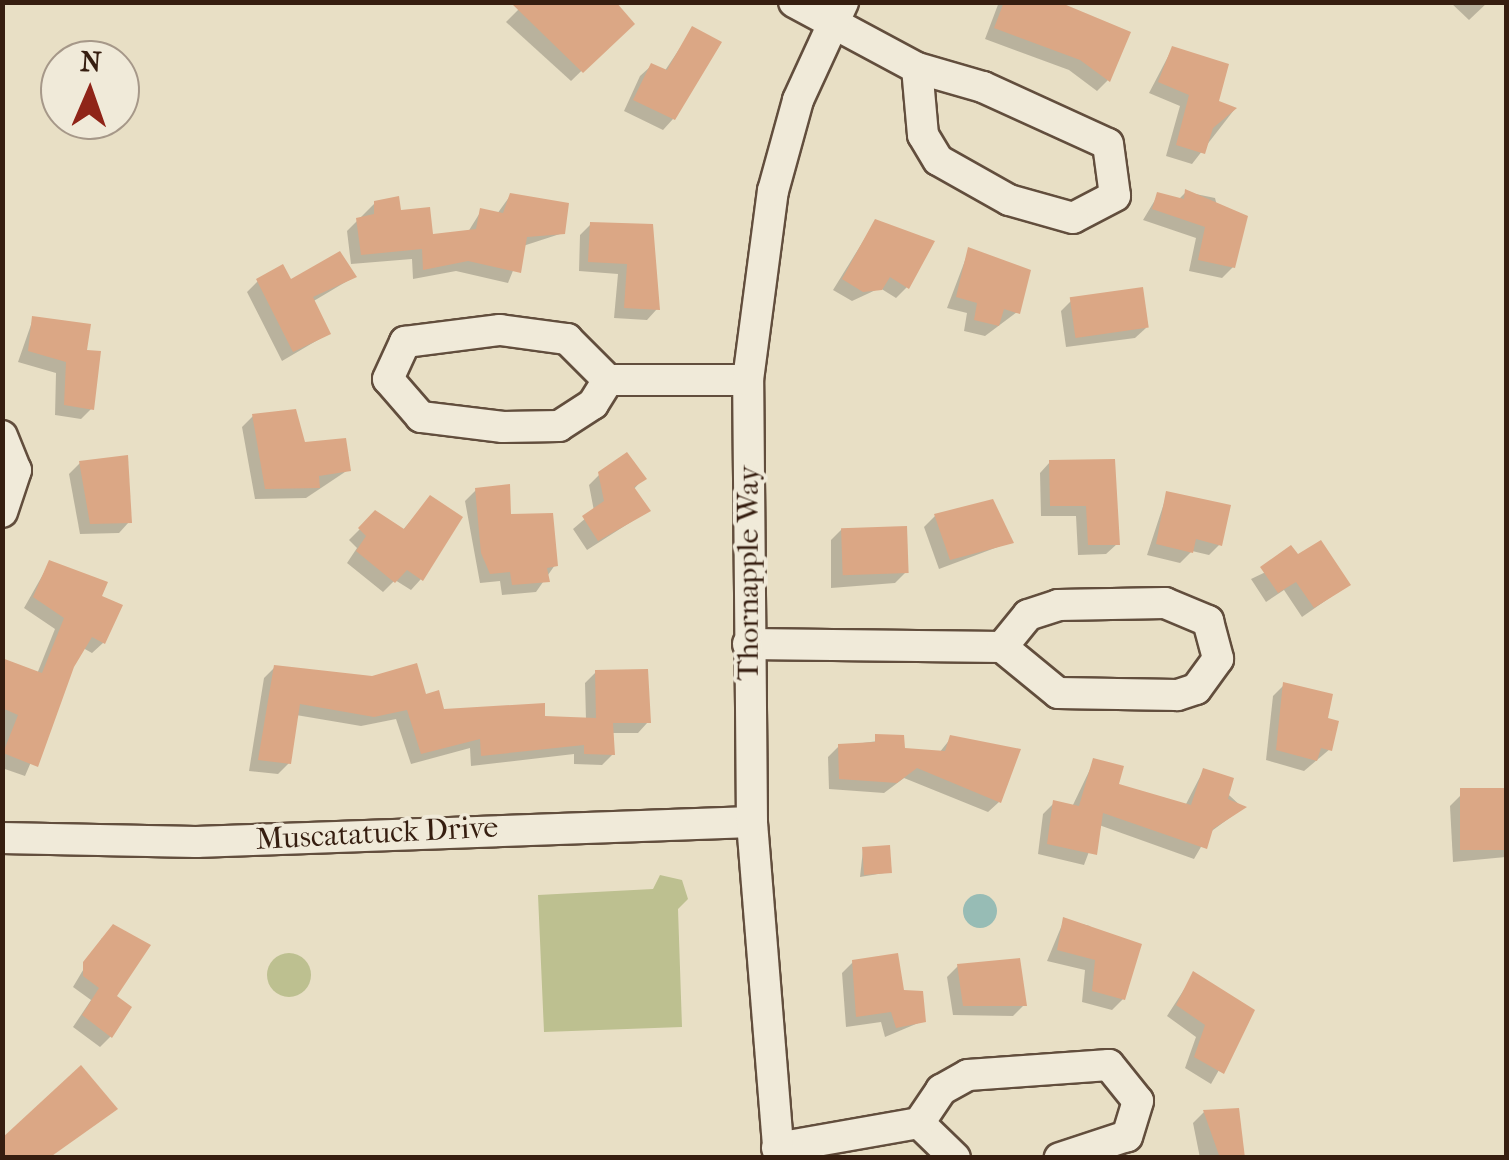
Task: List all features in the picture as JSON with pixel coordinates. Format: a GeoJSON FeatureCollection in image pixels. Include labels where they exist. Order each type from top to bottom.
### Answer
{"type":"FeatureCollection","features":[{"type":"Feature","properties":{"kind":"street"},"geometry":{"type":"LineString","coordinates":[[794,2],[838,13],[918,68],[1108,144],[1115,196],[1073,218],[1009,200],[938,160],[923,135],[918,68]]}},
{"type":"Feature","properties":{"kind":"street","name":"Thornapple Way"},"geometry":{"type":"LineString","coordinates":[[778,1153],[752,822],[748,380],[773,191],[798,100],[838,13]]}},
{"type":"Feature","properties":{"kind":"street"},"geometry":{"type":"LineString","coordinates":[[608,380],[593,404],[560,426],[503,427],[421,418],[388,379],[404,342],[516,330],[569,340],[608,380],[748,380]]}},
{"type":"Feature","properties":{"kind":"street"},"geometry":{"type":"LineString","coordinates":[[2,436],[16,470],[2,512]]}},
{"type":"Feature","properties":{"kind":"street"},"geometry":{"type":"LineString","coordinates":[[748,644],[1002,647],[1058,693],[1176,695],[1196,689],[1218,658],[1208,622],[1170,603],[1058,605],[1028,615],[1002,647]]}},
{"type":"Feature","properties":{"kind":"street","name":"Muscatatuck Drive"},"geometry":{"type":"LineString","coordinates":[[2,838],[204,842],[752,822]]}},
{"type":"Feature","properties":{"kind":"street"},"geometry":{"type":"LineString","coordinates":[[778,1153],[919,1123],[941,1090],[968,1075],[1109,1065],[1129,1082],[1135,1122],[1115,1146],[1060,1158]]}},
{"type":"Feature","properties":{"kind":"street"},"geometry":{"type":"LineString","coordinates":[[919,1123],[955,1158]]}},
{"type":"Feature","properties":{"kind":"green space"},"geometry":{"type":"Polygon","coordinates":[[[660,875],[682,880],[688,899],[678,909],[682,1027],[544,1032],[538,895],[653,889],[660,875]]]}},
{"type":"Feature","properties":{"kind":"green space"},"geometry":{"type":"Polygon","coordinates":[[[289,953],[304,960],[311,975],[304,990],[289,997],[274,990],[267,975],[274,960],[289,953]]]}},
{"type":"Feature","properties":{"kind":"water"},"geometry":{"type":"Polygon","coordinates":[[[980,894],[992,899],[997,911],[992,923],[980,928],[968,923],[963,911],[968,899],[980,894]]]}},
{"type":"Feature","properties":{"kind":"building"},"geometry":{"type":"Polygon","coordinates":[[[510,2],[616,2],[635,24],[583,73],[510,2]]]}},
{"type":"Feature","properties":{"kind":"building"},"geometry":{"type":"Polygon","coordinates":[[[1004,2],[1059,2],[1131,32],[1110,82],[1080,60],[994,28],[1004,2]]]}},
{"type":"Feature","properties":{"kind":"building"},"geometry":{"type":"Polygon","coordinates":[[[692,26],[722,42],[675,120],[633,100],[651,63],[667,70],[692,26]]]}},
{"type":"Feature","properties":{"kind":"building"},"geometry":{"type":"Polygon","coordinates":[[[1172,46],[1229,64],[1219,101],[1237,108],[1213,128],[1205,154],[1176,145],[1189,95],[1158,82],[1172,46]]]}},
{"type":"Feature","properties":{"kind":"building"},"geometry":{"type":"Polygon","coordinates":[[[1185,189],[1248,216],[1235,268],[1198,260],[1205,227],[1152,209],[1157,192],[1184,199],[1185,189]]]}},
{"type":"Feature","properties":{"kind":"building"},"geometry":{"type":"Polygon","coordinates":[[[510,193],[569,203],[565,234],[527,237],[521,273],[468,261],[423,270],[422,249],[361,255],[356,218],[374,214],[374,201],[399,196],[401,210],[430,207],[433,234],[476,229],[480,208],[503,213],[510,193]]]}},
{"type":"Feature","properties":{"kind":"building"},"geometry":{"type":"Polygon","coordinates":[[[875,219],[935,241],[909,289],[890,277],[882,290],[863,292],[842,279],[875,219]]]}},
{"type":"Feature","properties":{"kind":"building"},"geometry":{"type":"Polygon","coordinates":[[[590,222],[653,224],[660,310],[624,308],[627,264],[588,262],[590,222]]]}},
{"type":"Feature","properties":{"kind":"building"},"geometry":{"type":"Polygon","coordinates":[[[968,247],[1031,270],[1020,314],[1004,309],[999,326],[974,320],[977,303],[956,297],[968,247]]]}},
{"type":"Feature","properties":{"kind":"building"},"geometry":{"type":"Polygon","coordinates":[[[340,251],[357,277],[313,297],[331,334],[293,352],[256,279],[283,264],[291,279],[340,251]]]}},
{"type":"Feature","properties":{"kind":"building"},"geometry":{"type":"Polygon","coordinates":[[[1143,287],[1149,328],[1075,338],[1070,297],[1143,287]]]}},
{"type":"Feature","properties":{"kind":"building"},"geometry":{"type":"Polygon","coordinates":[[[32,316],[91,324],[87,350],[101,351],[94,410],[64,405],[66,362],[28,351],[32,316]]]}},
{"type":"Feature","properties":{"kind":"building"},"geometry":{"type":"Polygon","coordinates":[[[296,409],[305,442],[346,438],[351,471],[319,476],[320,488],[265,489],[252,414],[296,409]]]}},
{"type":"Feature","properties":{"kind":"building"},"geometry":{"type":"Polygon","coordinates":[[[627,452],[647,479],[634,487],[651,511],[598,541],[582,516],[604,501],[598,472],[627,452]]]}},
{"type":"Feature","properties":{"kind":"building"},"geometry":{"type":"Polygon","coordinates":[[[128,455],[132,523],[90,524],[79,461],[128,455]]]}},
{"type":"Feature","properties":{"kind":"building"},"geometry":{"type":"Polygon","coordinates":[[[1115,459],[1120,545],[1088,545],[1086,506],[1050,506],[1049,460],[1115,459]]]}},
{"type":"Feature","properties":{"kind":"building"},"geometry":{"type":"Polygon","coordinates":[[[510,484],[511,514],[553,513],[558,566],[547,568],[550,582],[512,585],[510,572],[490,574],[481,553],[475,488],[510,484]]]}},
{"type":"Feature","properties":{"kind":"building"},"geometry":{"type":"Polygon","coordinates":[[[1166,491],[1231,505],[1222,546],[1196,539],[1193,553],[1156,544],[1166,491]]]}},
{"type":"Feature","properties":{"kind":"building"},"geometry":{"type":"Polygon","coordinates":[[[430,495],[463,517],[423,581],[407,570],[395,583],[356,551],[366,536],[358,528],[375,510],[404,529],[430,495]]]}},
{"type":"Feature","properties":{"kind":"building"},"geometry":{"type":"Polygon","coordinates":[[[993,499],[1014,543],[950,560],[934,514],[993,499]]]}},
{"type":"Feature","properties":{"kind":"building"},"geometry":{"type":"Polygon","coordinates":[[[907,526],[909,573],[843,575],[841,528],[907,526]]]}},
{"type":"Feature","properties":{"kind":"building"},"geometry":{"type":"Polygon","coordinates":[[[1321,540],[1351,585],[1314,608],[1296,582],[1278,593],[1260,567],[1291,545],[1298,554],[1321,540]]]}},
{"type":"Feature","properties":{"kind":"building"},"geometry":{"type":"Polygon","coordinates":[[[49,560],[108,582],[102,596],[123,605],[105,644],[92,637],[74,667],[38,767],[3,753],[18,715],[2,708],[2,658],[42,673],[64,618],[33,597],[49,560]]]}},
{"type":"Feature","properties":{"kind":"building"},"geometry":{"type":"Polygon","coordinates":[[[417,663],[426,694],[439,690],[444,709],[545,703],[545,716],[596,718],[595,670],[648,669],[651,723],[613,723],[615,755],[584,754],[584,745],[481,756],[480,739],[421,754],[407,710],[374,717],[300,704],[291,764],[258,760],[274,665],[372,676],[417,663]]]}},
{"type":"Feature","properties":{"kind":"building"},"geometry":{"type":"Polygon","coordinates":[[[1283,682],[1333,694],[1328,718],[1339,721],[1332,751],[1321,748],[1317,761],[1276,750],[1283,682]]]}},
{"type":"Feature","properties":{"kind":"building"},"geometry":{"type":"Polygon","coordinates":[[[875,734],[904,735],[905,748],[945,751],[950,735],[1021,749],[1001,803],[917,768],[897,783],[839,779],[838,744],[875,742],[875,734]]]}},
{"type":"Feature","properties":{"kind":"building"},"geometry":{"type":"Polygon","coordinates":[[[1093,758],[1124,766],[1119,784],[1191,805],[1203,768],[1234,778],[1228,799],[1247,807],[1213,829],[1207,849],[1103,813],[1097,855],[1047,844],[1053,800],[1079,806],[1093,758]]]}},
{"type":"Feature","properties":{"kind":"building"},"geometry":{"type":"Polygon","coordinates":[[[1460,788],[1506,788],[1506,850],[1460,850],[1460,788]]]}},
{"type":"Feature","properties":{"kind":"building"},"geometry":{"type":"Polygon","coordinates":[[[890,845],[892,873],[864,875],[862,847],[890,845]]]}},
{"type":"Feature","properties":{"kind":"building"},"geometry":{"type":"Polygon","coordinates":[[[1063,917],[1142,944],[1125,1000],[1092,991],[1095,960],[1057,950],[1063,917]]]}},
{"type":"Feature","properties":{"kind":"building"},"geometry":{"type":"Polygon","coordinates":[[[113,924],[151,945],[117,996],[132,1007],[112,1038],[82,1015],[99,988],[83,976],[83,962],[113,924]]]}},
{"type":"Feature","properties":{"kind":"building"},"geometry":{"type":"Polygon","coordinates":[[[898,953],[904,990],[923,991],[926,1022],[896,1028],[891,1012],[856,1017],[852,960],[898,953]]]}},
{"type":"Feature","properties":{"kind":"building"},"geometry":{"type":"Polygon","coordinates":[[[1020,958],[1027,1006],[963,1006],[957,964],[1020,958]]]}},
{"type":"Feature","properties":{"kind":"building"},"geometry":{"type":"Polygon","coordinates":[[[1193,971],[1255,1010],[1224,1074],[1194,1057],[1205,1025],[1176,1005],[1193,971]]]}},
{"type":"Feature","properties":{"kind":"building"},"geometry":{"type":"Polygon","coordinates":[[[81,1065],[118,1109],[49,1158],[2,1158],[2,1138],[81,1065]]]}},
{"type":"Feature","properties":{"kind":"building"},"geometry":{"type":"Polygon","coordinates":[[[1239,1108],[1245,1158],[1220,1158],[1203,1110],[1239,1108]]]}}]}
